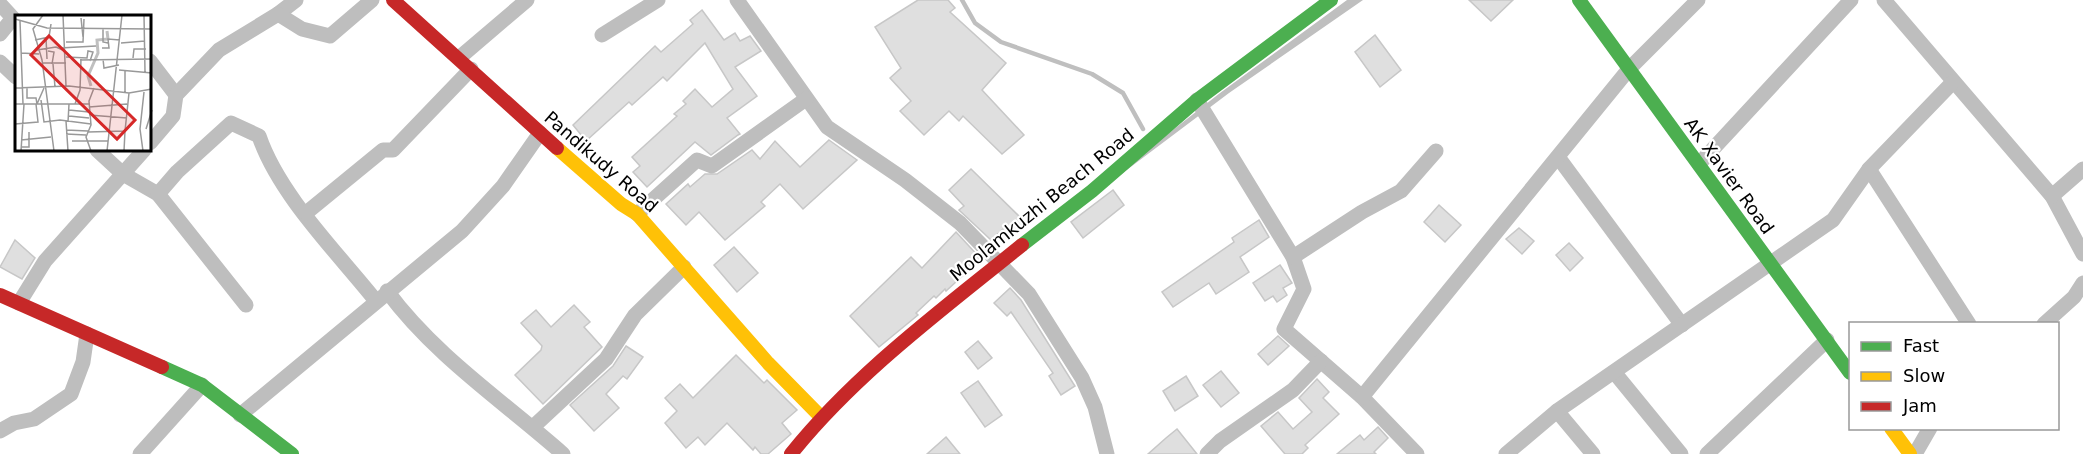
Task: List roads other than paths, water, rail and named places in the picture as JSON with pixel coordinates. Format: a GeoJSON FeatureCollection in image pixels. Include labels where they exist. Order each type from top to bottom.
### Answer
{"type":"FeatureCollection","features":[{"type":"Feature","properties":{"kind":"street"},"geometry":{"type":"LineString","coordinates":[[152,140],[173,116],[176,94],[219,50],[278,14],[296,0]]}},
{"type":"Feature","properties":{"kind":"street"},"geometry":{"type":"LineString","coordinates":[[278,14],[302,29],[330,36],[372,0]]}},
{"type":"Feature","properties":{"kind":"street","name":"Pandikudy Road"},"geometry":{"type":"LineString","coordinates":[[393,0],[540,133],[621,204],[637,214],[768,363],[821,417]]}},
{"type":"Feature","properties":{"kind":"street"},"geometry":{"type":"LineString","coordinates":[[459,58],[526,0]]}},
{"type":"Feature","properties":{"kind":"street"},"geometry":{"type":"LineString","coordinates":[[602,35],[658,0]]}},
{"type":"Feature","properties":{"kind":"street"},"geometry":{"type":"LineString","coordinates":[[737,0],[827,128],[905,180],[960,223],[997,264],[1029,294],[1082,378],[1095,407],[1107,454]]}},
{"type":"Feature","properties":{"kind":"street","name":"Moolamkuzhi Beach Road"},"geometry":{"type":"LineString","coordinates":[[791,454],[821,417],[860,380],[997,264],[1200,106],[1331,0]]}},
{"type":"Feature","properties":{"kind":"street","name":"AK Xavier Road"},"geometry":{"type":"LineString","coordinates":[[1579,0],[1849,370]]}},
{"type":"Feature","properties":{"kind":"street"},"geometry":{"type":"LineString","coordinates":[[1362,397],[1629,69],[1698,0]]}},
{"type":"Feature","properties":{"kind":"street"},"geometry":{"type":"LineString","coordinates":[[1699,165],[1851,0]]}},
{"type":"Feature","properties":{"kind":"street"},"geometry":{"type":"LineString","coordinates":[[1884,0],[2052,196],[2083,254]]}},
{"type":"Feature","properties":{"kind":"street"},"geometry":{"type":"LineString","coordinates":[[0,4],[13,18],[0,34]]}},
{"type":"Feature","properties":{"kind":"street"},"geometry":{"type":"LineString","coordinates":[[0,62],[15,76]]}},
{"type":"Feature","properties":{"kind":"street"},"geometry":{"type":"LineString","coordinates":[[152,64],[176,94]]}},
{"type":"Feature","properties":{"kind":"street"},"geometry":{"type":"LineString","coordinates":[[306,213],[383,150],[393,150],[471,69]]}},
{"type":"Feature","properties":{"kind":"street"},"geometry":{"type":"LineString","coordinates":[[1506,454],[1557,411],[1833,220],[1869,169],[1953,82]]}},
{"type":"Feature","properties":{"kind":"street"},"geometry":{"type":"LineString","coordinates":[[637,214],[697,160],[712,166],[806,99]]}},
{"type":"Feature","properties":{"kind":"street"},"geometry":{"type":"LineString","coordinates":[[1200,106],[1293,257],[1304,289],[1284,329],[1362,397],[1417,454]]}},
{"type":"Feature","properties":{"kind":"street"},"geometry":{"type":"LineString","coordinates":[[158,194],[177,172],[231,123],[259,136],[267,160],[306,213],[382,296],[440,351],[562,454]]}},
{"type":"Feature","properties":{"kind":"street"},"geometry":{"type":"LineString","coordinates":[[240,415],[462,231],[502,186],[540,133]]}},
{"type":"Feature","properties":{"kind":"street"},"geometry":{"type":"LineString","coordinates":[[1293,257],[1362,212],[1401,191],[1436,151]]}},
{"type":"Feature","properties":{"kind":"street"},"geometry":{"type":"LineString","coordinates":[[99,152],[123,174],[158,194],[246,306]]}},
{"type":"Feature","properties":{"kind":"street"},"geometry":{"type":"LineString","coordinates":[[19,303],[45,261],[142,152]]}},
{"type":"Feature","properties":{"kind":"street"},"geometry":{"type":"LineString","coordinates":[[1558,157],[1682,325]]}},
{"type":"Feature","properties":{"kind":"street"},"geometry":{"type":"LineString","coordinates":[[1869,169],[1968,322]]}},
{"type":"Feature","properties":{"kind":"street"},"geometry":{"type":"LineString","coordinates":[[2052,196],[2083,169]]}},
{"type":"Feature","properties":{"kind":"street"},"geometry":{"type":"LineString","coordinates":[[532,427],[606,359],[635,315],[684,267]]}},
{"type":"Feature","properties":{"kind":"street"},"geometry":{"type":"LineString","coordinates":[[2046,322],[2074,297],[2083,283]]}},
{"type":"Feature","properties":{"kind":"street"},"geometry":{"type":"LineString","coordinates":[[0,295],[202,385],[292,454]]}},
{"type":"Feature","properties":{"kind":"street"},"geometry":{"type":"LineString","coordinates":[[0,431],[14,423],[34,419],[71,394],[83,362],[87,334]]}},
{"type":"Feature","properties":{"kind":"street"},"geometry":{"type":"LineString","coordinates":[[1707,454],[1827,340]]}},
{"type":"Feature","properties":{"kind":"street"},"geometry":{"type":"LineString","coordinates":[[1207,454],[1220,441],[1293,390],[1321,361]]}},
{"type":"Feature","properties":{"kind":"street"},"geometry":{"type":"LineString","coordinates":[[1614,372],[1681,454]]}},
{"type":"Feature","properties":{"kind":"street"},"geometry":{"type":"LineString","coordinates":[[140,454],[202,385]]}},
{"type":"Feature","properties":{"kind":"street"},"geometry":{"type":"LineString","coordinates":[[1557,411],[1593,454]]}},
{"type":"Feature","properties":{"kind":"street"},"geometry":{"type":"LineString","coordinates":[[1892,430],[1910,454]]}},
{"type":"Feature","properties":{"kind":"street"},"geometry":{"type":"LineString","coordinates":[[1915,454],[1929,430]]}},
{"type":"Feature","properties":{"kind":"waterway"},"geometry":{"type":"LineString","coordinates":[[962,0],[975,23],[1001,42],[1092,74],[1123,93],[1143,129]]}}]}
